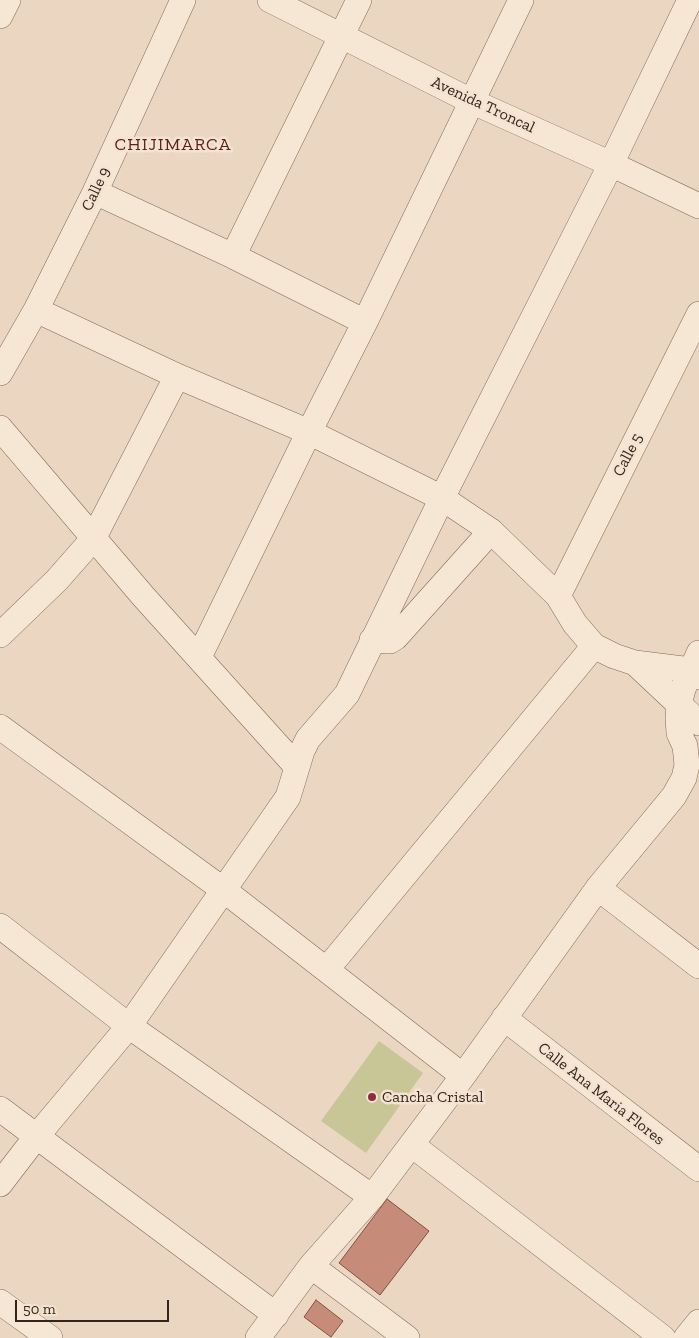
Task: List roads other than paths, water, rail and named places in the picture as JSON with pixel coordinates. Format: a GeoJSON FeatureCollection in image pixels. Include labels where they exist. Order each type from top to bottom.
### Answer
{"type":"FeatureCollection","features":[{"type":"Feature","properties":{"kind":"street"},"geometry":{"type":"LineString","coordinates":[[0,16],[8,0]]}},
{"type":"Feature","properties":{"kind":"street","name":"Calle 9"},"geometry":{"type":"LineString","coordinates":[[0,373],[36,310],[95,192],[183,0]]}},
{"type":"Feature","properties":{"kind":"street","name":"Avenida Troncal"},"geometry":{"type":"LineString","coordinates":[[270,0],[471,100],[699,206]]}},
{"type":"Feature","properties":{"kind":"street"},"geometry":{"type":"LineString","coordinates":[[233,256],[359,0]]}},
{"type":"Feature","properties":{"kind":"street"},"geometry":{"type":"LineString","coordinates":[[199,657],[365,322],[521,0]]}},
{"type":"Feature","properties":{"kind":"street"},"geometry":{"type":"LineString","coordinates":[[0,1184],[36,1136],[129,1026],[225,891],[288,797],[308,740],[347,694],[442,498],[611,164],[690,0]]}},
{"type":"Feature","properties":{"kind":"street"},"geometry":{"type":"LineString","coordinates":[[95,192],[233,256],[365,322]]}},
{"type":"Feature","properties":{"kind":"street"},"geometry":{"type":"LineString","coordinates":[[36,310],[177,376],[309,432],[442,498],[491,532],[558,596],[575,624],[594,646],[614,656],[635,663],[696,667],[683,689],[679,704],[679,734],[685,746],[687,765],[684,778],[674,796],[598,888],[463,1076],[372,1198],[311,1266],[258,1338]]}},
{"type":"Feature","properties":{"kind":"street","name":"Calle 5"},"geometry":{"type":"LineString","coordinates":[[558,596],[699,314]]}},
{"type":"Feature","properties":{"kind":"street"},"geometry":{"type":"LineString","coordinates":[[0,636],[56,580],[93,539],[177,376]]}},
{"type":"Feature","properties":{"kind":"street"},"geometry":{"type":"LineString","coordinates":[[0,428],[93,539],[298,767]]}},
{"type":"Feature","properties":{"kind":"street"},"geometry":{"type":"LineString","coordinates":[[372,640],[390,641],[396,637],[491,532]]}},
{"type":"Feature","properties":{"kind":"street"},"geometry":{"type":"LineString","coordinates":[[327,970],[594,646]]}},
{"type":"Feature","properties":{"kind":"street"},"geometry":{"type":"LineString","coordinates":[[635,663],[699,722]]}},
{"type":"Feature","properties":{"kind":"street"},"geometry":{"type":"LineString","coordinates":[[0,727],[225,891],[463,1076]]}},
{"type":"Feature","properties":{"kind":"street"},"geometry":{"type":"LineString","coordinates":[[598,888],[699,966]]}},
{"type":"Feature","properties":{"kind":"street"},"geometry":{"type":"LineString","coordinates":[[0,926],[129,1026],[372,1198]]}},
{"type":"Feature","properties":{"kind":"street","name":"Calle Ana Maria Flores"},"geometry":{"type":"LineString","coordinates":[[504,1018],[699,1169]]}},
{"type":"Feature","properties":{"kind":"street"},"geometry":{"type":"LineString","coordinates":[[0,1110],[276,1315]]}},
{"type":"Feature","properties":{"kind":"street"},"geometry":{"type":"LineString","coordinates":[[412,1145],[663,1338]]}},
{"type":"Feature","properties":{"kind":"street"},"geometry":{"type":"LineString","coordinates":[[311,1266],[407,1338]]}},
{"type":"Feature","properties":{"kind":"street"},"geometry":{"type":"LineString","coordinates":[[0,1302],[50,1338]]}},
{"type":"Feature","properties":{"kind":"street"},"geometry":{"type":"LineString","coordinates":[[686,1338],[699,1322]]}},
{"type":"Feature","properties":{"kind":"place","name":"Cancha Cristal"},"geometry":{"type":"Point","coordinates":[372,1097]}},
{"type":"Feature","properties":{"kind":"district","name":"CHIJIMARCA"},"geometry":{"type":"Point","coordinates":[173,145]}}]}
